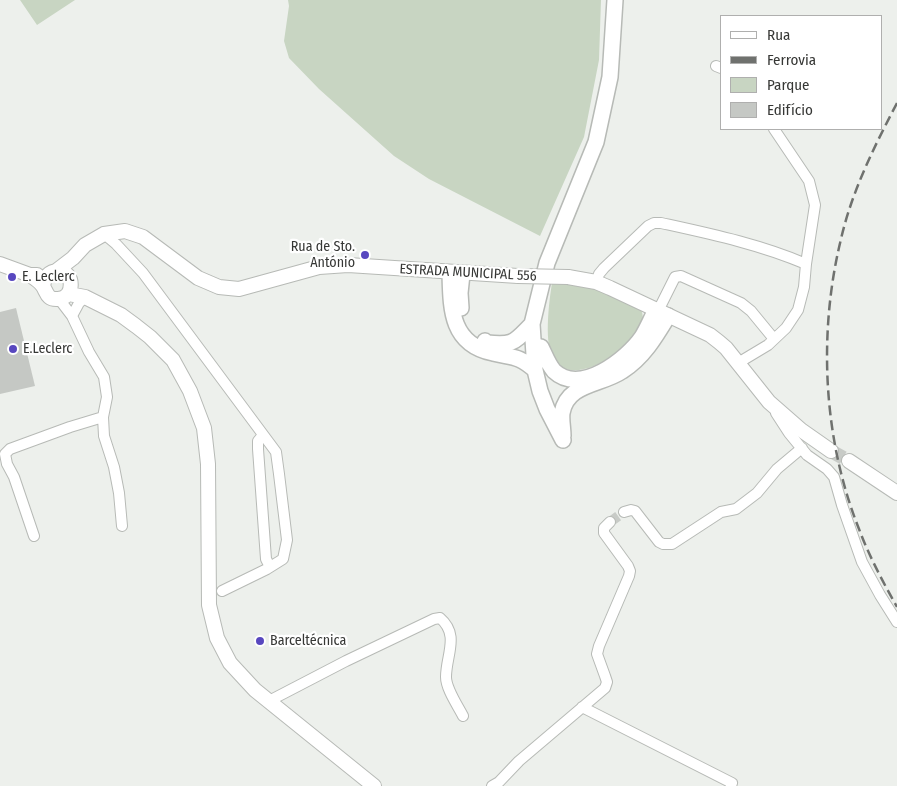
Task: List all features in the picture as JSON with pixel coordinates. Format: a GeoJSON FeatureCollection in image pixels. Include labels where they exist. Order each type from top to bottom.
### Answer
{"type":"FeatureCollection","features":[{"type":"Feature","properties":{"kind":"main road"},"geometry":{"type":"LineString","coordinates":[[615,0],[610,77],[596,142],[547,263],[532,324],[535,370],[544,401],[563,440],[562,413],[571,395],[583,387],[611,377],[628,367],[652,342],[660,312]]}},
{"type":"Feature","properties":{"kind":"main road","name":"ESTRADA MUNICIPAL 556"},"geometry":{"type":"LineString","coordinates":[[49,277],[73,258],[85,245],[104,234],[126,231],[143,237],[198,278],[219,287],[239,289],[320,267],[348,265],[456,273],[568,277],[596,282],[710,336],[726,348],[768,402],[801,430],[831,450]]}},
{"type":"Feature","properties":{"kind":"main road"},"geometry":{"type":"LineString","coordinates":[[49,277],[47,294],[54,299],[67,290],[73,258]]}},
{"type":"Feature","properties":{"kind":"main road"},"geometry":{"type":"LineString","coordinates":[[0,264],[30,275],[49,277],[64,273],[67,290]]}},
{"type":"Feature","properties":{"kind":"main road"},"geometry":{"type":"LineString","coordinates":[[456,273],[461,311],[466,324],[475,335],[487,343],[502,344],[516,341],[532,324]]}},
{"type":"Feature","properties":{"kind":"main road"},"geometry":{"type":"LineString","coordinates":[[456,273],[452,313],[458,329],[469,342],[483,351],[515,356],[535,370]]}},
{"type":"Feature","properties":{"kind":"main road"},"geometry":{"type":"LineString","coordinates":[[67,290],[121,315],[150,337],[173,360],[190,391],[204,428],[208,464],[208,605],[217,638],[230,663],[255,690],[374,786]]}},
{"type":"Feature","properties":{"kind":"main road"},"geometry":{"type":"LineString","coordinates":[[539,295],[544,374],[555,424]]}},
{"type":"Feature","properties":{"kind":"main road"},"geometry":{"type":"LineString","coordinates":[[541,347],[554,371],[566,378],[587,378],[607,370],[621,360],[642,337],[660,312]]}},
{"type":"Feature","properties":{"kind":"main road"},"geometry":{"type":"LineString","coordinates":[[848,462],[897,494]]}},
{"type":"Feature","properties":{"kind":"street"},"geometry":{"type":"LineString","coordinates":[[738,363],[768,345],[786,328],[798,310],[804,287],[816,205],[809,181],[775,130]]}},
{"type":"Feature","properties":{"kind":"street"},"geometry":{"type":"LineString","coordinates":[[596,282],[604,268],[648,226],[654,223],[661,223],[749,244],[806,264]]}},
{"type":"Feature","properties":{"kind":"street"},"geometry":{"type":"LineString","coordinates":[[104,234],[143,272],[198,349],[276,452],[287,540],[283,559],[222,591]]}},
{"type":"Feature","properties":{"kind":"street"},"geometry":{"type":"LineString","coordinates":[[660,312],[675,277],[681,276],[741,303],[751,311],[774,339]]}},
{"type":"Feature","properties":{"kind":"street"},"geometry":{"type":"LineString","coordinates":[[67,290],[72,316],[89,352],[104,377],[107,397],[103,417],[104,436],[114,467],[122,526]]}},
{"type":"Feature","properties":{"kind":"street"},"geometry":{"type":"LineString","coordinates":[[72,316],[85,297]]}},
{"type":"Feature","properties":{"kind":"street"},"geometry":{"type":"LineString","coordinates":[[768,402],[807,455],[828,469],[834,477],[862,562],[897,622]]}},
{"type":"Feature","properties":{"kind":"street"},"geometry":{"type":"LineString","coordinates":[[34,536],[14,477],[6,464],[5,454],[10,449],[103,417]]}},
{"type":"Feature","properties":{"kind":"street"},"geometry":{"type":"LineString","coordinates":[[263,434],[258,441],[258,448],[266,559],[270,567]]}},
{"type":"Feature","properties":{"kind":"street"},"geometry":{"type":"LineString","coordinates":[[624,512],[635,511],[659,542],[672,544],[721,512],[736,509],[757,493],[777,469],[802,448]]}},
{"type":"Feature","properties":{"kind":"street"},"geometry":{"type":"LineString","coordinates":[[492,786],[499,782],[519,761],[605,688],[605,676],[597,654],[630,571],[604,532],[604,528],[610,522]]}},
{"type":"Feature","properties":{"kind":"street"},"geometry":{"type":"LineString","coordinates":[[269,701],[346,661],[434,619],[440,618],[448,627],[451,635],[446,678],[463,716]]}},
{"type":"Feature","properties":{"kind":"street"},"geometry":{"type":"LineString","coordinates":[[582,707],[732,783],[731,786]]}},
{"type":"Feature","properties":{"kind":"green space"},"geometry":{"type":"Polygon","coordinates":[[[20,0],[75,0],[37,25],[20,0]]]}},
{"type":"Feature","properties":{"kind":"green space"},"geometry":{"type":"Polygon","coordinates":[[[288,0],[601,0],[599,60],[584,137],[540,236],[429,179],[394,156],[319,89],[289,58],[284,41],[289,6],[288,0]]]}},
{"type":"Feature","properties":{"kind":"green space"},"geometry":{"type":"Polygon","coordinates":[[[552,283],[575,283],[599,288],[641,309],[642,327],[627,345],[603,362],[589,368],[564,369],[555,362],[549,346],[548,324],[552,283]]]}},
{"type":"Feature","properties":{"kind":"building","name":"E.Leclerc"},"geometry":{"type":"Polygon","coordinates":[[[16,308],[35,386],[0,394],[0,312],[16,308]]]}},
{"type":"Feature","properties":{"kind":"tunnel"},"geometry":{"type":"LineString","coordinates":[[831,451],[849,461]]}},
{"type":"Feature","properties":{"kind":"tunnel"},"geometry":{"type":"LineString","coordinates":[[610,522],[624,512]]}},
{"type":"Feature","properties":{"kind":"railway"},"geometry":{"type":"LineString","coordinates":[[897,103],[864,170],[846,221],[834,275],[829,311],[827,348],[831,422],[847,495],[867,549],[897,607]]}},
{"type":"Feature","properties":{"kind":"place","name":"Rua de Sto. António"},"geometry":{"type":"Point","coordinates":[365,255]}},
{"type":"Feature","properties":{"kind":"place","name":"E. Leclerc"},"geometry":{"type":"Point","coordinates":[12,277]}},
{"type":"Feature","properties":{"kind":"place","name":"E.Leclerc"},"geometry":{"type":"Point","coordinates":[13,349]}},
{"type":"Feature","properties":{"kind":"place","name":"Barceltécnica"},"geometry":{"type":"Point","coordinates":[260,641]}}]}
